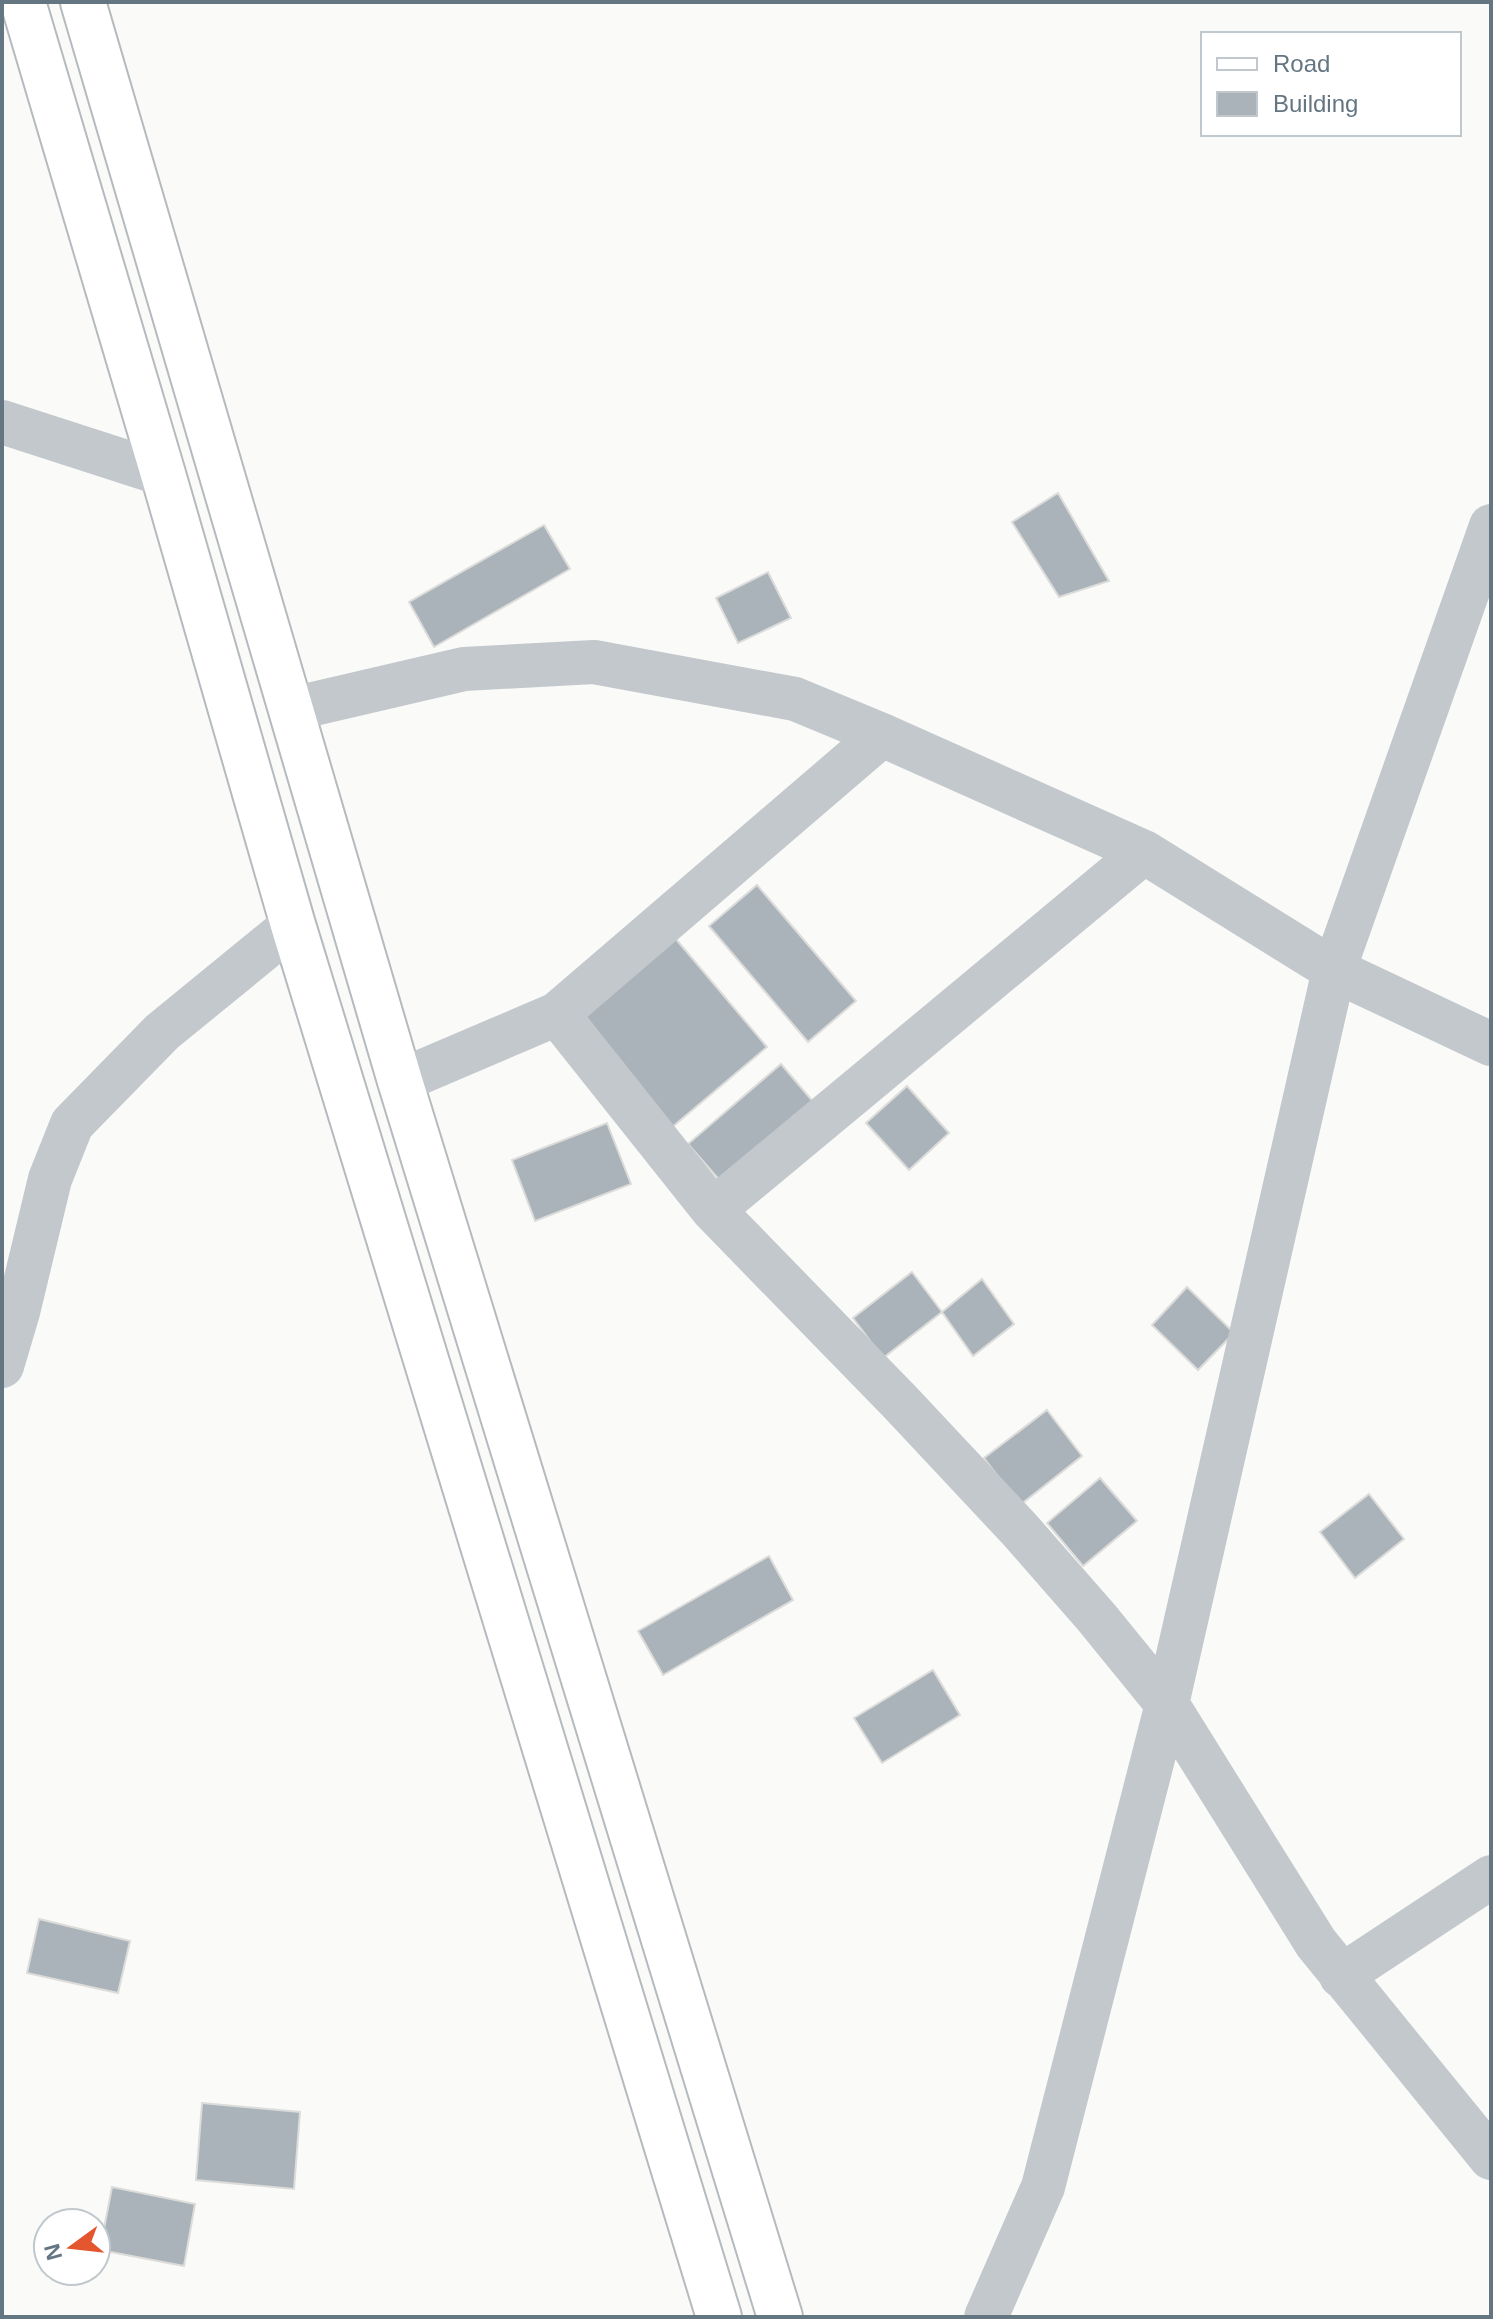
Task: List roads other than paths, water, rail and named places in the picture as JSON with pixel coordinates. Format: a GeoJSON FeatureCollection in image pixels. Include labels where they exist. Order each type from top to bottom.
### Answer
{"type":"FeatureCollection","features":[{"type":"Feature","properties":{"kind":"main road"},"geometry":{"type":"LineString","coordinates":[[23,2],[293,925],[719,2317]]}},
{"type":"Feature","properties":{"kind":"main road"},"geometry":{"type":"LineString","coordinates":[[83,2],[400,1081],[780,2317]]}},
{"type":"Feature","properties":{"kind":"street"},"geometry":{"type":"LineString","coordinates":[[2,422],[163,474]]}},
{"type":"Feature","properties":{"kind":"street"},"geometry":{"type":"LineString","coordinates":[[986,2317],[1043,2187],[1167,1704],[1334,970],[1491,526]]}},
{"type":"Feature","properties":{"kind":"street"},"geometry":{"type":"LineString","coordinates":[[292,709],[464,669],[594,662],[795,699],[1144,852],[1334,970],[1491,1044]]}},
{"type":"Feature","properties":{"kind":"street"},"geometry":{"type":"LineString","coordinates":[[400,1081],[557,1014],[882,735]]}},
{"type":"Feature","properties":{"kind":"street"},"geometry":{"type":"LineString","coordinates":[[713,1210],[1144,852]]}},
{"type":"Feature","properties":{"kind":"street"},"geometry":{"type":"LineString","coordinates":[[2,1366],[50,1179],[72,1124],[162,1032],[293,925]]}},
{"type":"Feature","properties":{"kind":"street"},"geometry":{"type":"LineString","coordinates":[[557,1014],[713,1210],[1020,1530],[1097,1618],[1167,1704],[1316,1943],[1491,2158]]}},
{"type":"Feature","properties":{"kind":"street"},"geometry":{"type":"LineString","coordinates":[[1341,1976],[1491,1877]]}}]}
